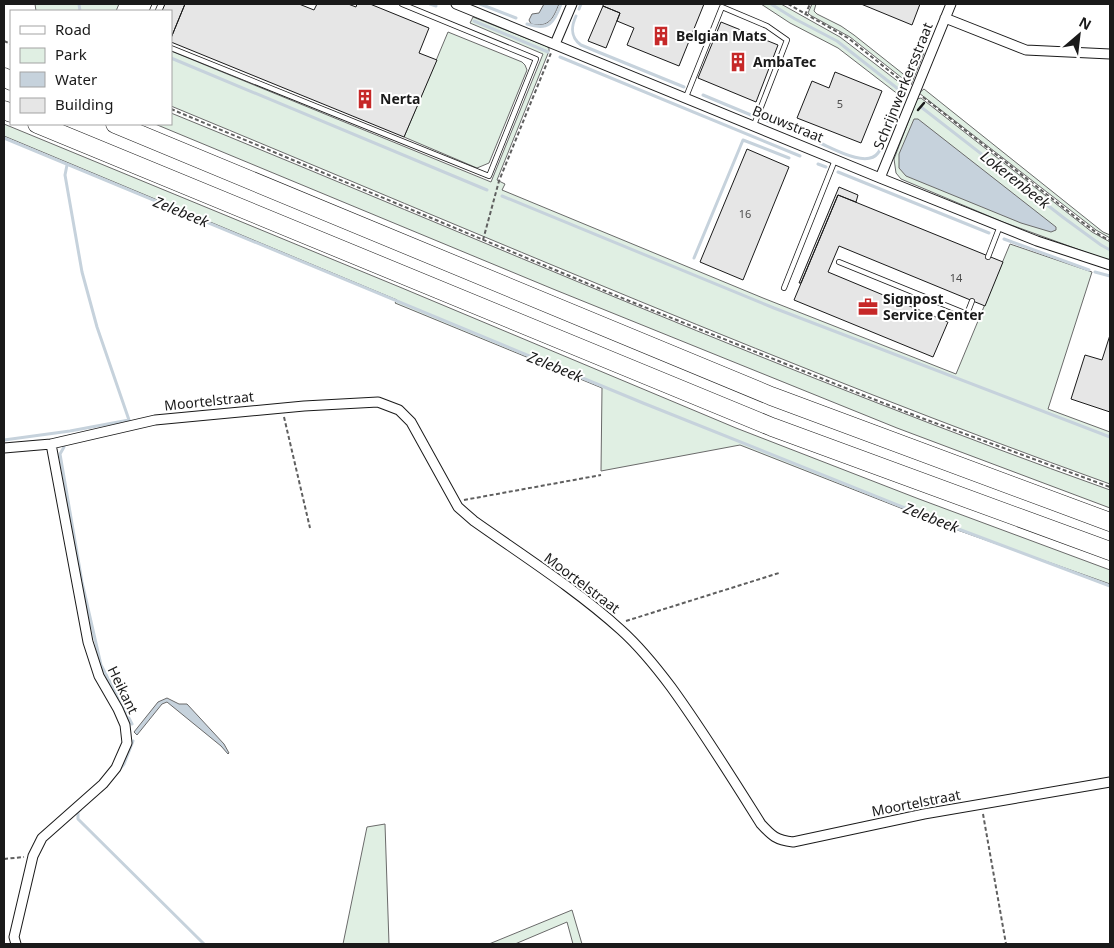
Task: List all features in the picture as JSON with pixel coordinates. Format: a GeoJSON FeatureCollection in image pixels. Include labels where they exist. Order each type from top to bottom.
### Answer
{"type":"FeatureCollection","features":[{"type":"Feature","properties":{"kind":"highway"},"geometry":{"type":"LineString","coordinates":[[39,125],[772,427],[1110,551]]}},
{"type":"Feature","properties":{"kind":"highway"},"geometry":{"type":"LineString","coordinates":[[117,125],[771,396],[1110,522]]}},
{"type":"Feature","properties":{"kind":"street","name":"Bouwstraat"},"geometry":{"type":"LineString","coordinates":[[456,4],[1037,241],[1110,265]]}},
{"type":"Feature","properties":{"kind":"street"},"geometry":{"type":"LineString","coordinates":[[555,44],[572,4]]}},
{"type":"Feature","properties":{"kind":"street","name":"Schrijnwerkersstraat"},"geometry":{"type":"LineString","coordinates":[[880,178],[951,4]]}},
{"type":"Feature","properties":{"kind":"street"},"geometry":{"type":"LineString","coordinates":[[946,18],[1026,50],[1110,54]]}},
{"type":"Feature","properties":{"kind":"street","name":"Moortelstraat"},"geometry":{"type":"LineString","coordinates":[[4,448],[51,444],[155,420],[281,408],[378,402],[399,410],[411,422],[458,507],[474,521],[615,625],[658,671],[690,713],[761,824],[771,835],[780,841],[793,842],[981,804],[1110,782]]}},
{"type":"Feature","properties":{"kind":"street","name":"Heikant"},"geometry":{"type":"LineString","coordinates":[[16,944],[14,937],[18,917],[33,856],[42,838],[103,784],[116,768],[127,742],[125,725],[99,676],[88,642],[51,444]]}},
{"type":"Feature","properties":{"kind":"lane"},"geometry":{"type":"LineString","coordinates":[[172,48],[489,176],[536,59],[402,4]]}},
{"type":"Feature","properties":{"kind":"lane"},"geometry":{"type":"LineString","coordinates":[[686,98],[722,8],[768,26],[787,40],[754,125]]}},
{"type":"Feature","properties":{"kind":"lane"},"geometry":{"type":"LineString","coordinates":[[784,288],[836,159]]}},
{"type":"Feature","properties":{"kind":"lane"},"geometry":{"type":"LineString","coordinates":[[988,257],[1000,226]]}},
{"type":"Feature","properties":{"kind":"lane"},"geometry":{"type":"LineString","coordinates":[[839,262],[967,314],[972,301]]}},
{"type":"Feature","properties":{"kind":"path"},"geometry":{"type":"LineString","coordinates":[[788,4],[848,38],[1078,219],[1101,236],[1110,240]]}},
{"type":"Feature","properties":{"kind":"path"},"geometry":{"type":"LineString","coordinates":[[805,15],[810,4]]}},
{"type":"Feature","properties":{"kind":"path"},"geometry":{"type":"LineString","coordinates":[[482,240],[499,182],[555,44]]}},
{"type":"Feature","properties":{"kind":"path"},"geometry":{"type":"LineString","coordinates":[[172,109],[482,240],[903,411],[1110,487]]}},
{"type":"Feature","properties":{"kind":"path"},"geometry":{"type":"LineString","coordinates":[[281,408],[310,528]]}},
{"type":"Feature","properties":{"kind":"path"},"geometry":{"type":"LineString","coordinates":[[454,501],[601,476]]}},
{"type":"Feature","properties":{"kind":"path"},"geometry":{"type":"LineString","coordinates":[[615,625],[779,573]]}},
{"type":"Feature","properties":{"kind":"path"},"geometry":{"type":"LineString","coordinates":[[981,804],[1006,944]]}},
{"type":"Feature","properties":{"kind":"path"},"geometry":{"type":"LineString","coordinates":[[4,858],[33,856]]}},
{"type":"Feature","properties":{"kind":"green space"},"geometry":{"type":"Polygon","coordinates":[[[35,4],[119,4],[116,10],[36,10],[35,4]]]}},
{"type":"Feature","properties":{"kind":"green space"},"geometry":{"type":"Polygon","coordinates":[[[761,4],[781,4],[840,37],[904,86],[904,88],[899,95],[838,48],[790,23],[761,4]]]}},
{"type":"Feature","properties":{"kind":"green space"},"geometry":{"type":"Polygon","coordinates":[[[812,4],[816,4],[814,11],[817,14],[854,35],[907,77],[921,49],[924,53],[911,85],[850,37],[810,15],[808,13],[812,4]]]}},
{"type":"Feature","properties":{"kind":"green space"},"geometry":{"type":"Polygon","coordinates":[[[473,17],[549,48],[497,180],[505,184],[502,190],[763,298],[956,374],[1010,244],[1092,272],[1048,409],[1110,432],[1110,484],[873,395],[638,301],[172,106],[172,51],[491,182],[543,54],[470,23],[473,17]]]}},
{"type":"Feature","properties":{"kind":"green space"},"geometry":{"type":"Polygon","coordinates":[[[448,32],[522,62],[527,70],[489,163],[477,168],[404,137],[448,32]]]}},
{"type":"Feature","properties":{"kind":"green space"},"geometry":{"type":"Polygon","coordinates":[[[924,89],[1103,232],[1110,235],[1110,238],[1096,230],[919,93],[924,89]]]}},
{"type":"Feature","properties":{"kind":"green space"},"geometry":{"type":"Polygon","coordinates":[[[921,98],[1092,232],[1110,242],[1110,261],[1003,222],[901,179],[896,173],[894,159],[917,99],[921,98]]]}},
{"type":"Feature","properties":{"kind":"green space"},"geometry":{"type":"Polygon","coordinates":[[[172,113],[755,355],[991,447],[1110,490],[1110,508],[897,428],[553,289],[157,125],[172,125],[172,113]]]}},
{"type":"Feature","properties":{"kind":"green space"},"geometry":{"type":"Polygon","coordinates":[[[4,124],[736,428],[1110,570],[1110,584],[949,527],[740,445],[601,471],[602,388],[395,303],[397,300],[4,136],[4,124]]]}},
{"type":"Feature","properties":{"kind":"green space"},"geometry":{"type":"Polygon","coordinates":[[[385,824],[389,944],[343,944],[367,827],[385,824]]]}},
{"type":"Feature","properties":{"kind":"green space"},"geometry":{"type":"Polygon","coordinates":[[[572,910],[582,944],[573,944],[567,922],[515,944],[489,944],[572,910]]]}},
{"type":"Feature","properties":{"kind":"water"},"geometry":{"type":"Polygon","coordinates":[[[544,4],[559,4],[550,21],[542,25],[531,24],[529,20],[532,14],[539,13],[544,4]]]}},
{"type":"Feature","properties":{"kind":"water"},"geometry":{"type":"Polygon","coordinates":[[[914,119],[918,119],[1056,227],[1056,230],[1051,232],[1021,223],[906,176],[899,168],[899,154],[914,119]]]}},
{"type":"Feature","properties":{"kind":"water"},"geometry":{"type":"Polygon","coordinates":[[[167,698],[179,704],[187,704],[224,744],[229,753],[167,702],[162,704],[137,735],[134,732],[158,702],[167,698]]]}},
{"type":"Feature","properties":{"kind":"building"},"geometry":{"type":"Polygon","coordinates":[[[165,4],[185,4],[172,36],[172,10],[162,10],[165,4]]]}},
{"type":"Feature","properties":{"kind":"building","name":"Nerta"},"geometry":{"type":"Polygon","coordinates":[[[185,4],[299,4],[314,10],[317,4],[348,4],[356,7],[357,4],[370,4],[429,28],[419,53],[437,60],[404,137],[172,42],[172,36],[185,4]]]}},
{"type":"Feature","properties":{"kind":"building","name":"Belgian Mats"},"geometry":{"type":"Polygon","coordinates":[[[603,4],[704,4],[679,66],[627,45],[634,28],[617,21],[620,13],[603,6],[603,4]]]}},
{"type":"Feature","properties":{"kind":"building"},"geometry":{"type":"Polygon","coordinates":[[[861,4],[920,4],[912,25],[861,4]]]}},
{"type":"Feature","properties":{"kind":"building"},"geometry":{"type":"Polygon","coordinates":[[[603,6],[620,13],[606,48],[588,41],[603,6]]]}},
{"type":"Feature","properties":{"kind":"building","name":"AmbaTec"},"geometry":{"type":"Polygon","coordinates":[[[721,22],[778,45],[756,102],[698,78],[721,22]]]}},
{"type":"Feature","properties":{"kind":"building"},"geometry":{"type":"Polygon","coordinates":[[[835,72],[882,91],[861,143],[797,118],[812,81],[829,88],[835,72]]]}},
{"type":"Feature","properties":{"kind":"building"},"geometry":{"type":"Polygon","coordinates":[[[747,149],[789,167],[743,280],[700,262],[747,149]]]}},
{"type":"Feature","properties":{"kind":"building"},"geometry":{"type":"Polygon","coordinates":[[[839,187],[858,195],[856,202],[838,195],[801,283],[799,283],[839,187]]]}},
{"type":"Feature","properties":{"kind":"building"},"geometry":{"type":"Polygon","coordinates":[[[838,195],[1003,262],[985,306],[839,246],[828,272],[948,322],[933,357],[794,300],[838,195]]]}},
{"type":"Feature","properties":{"kind":"building"},"geometry":{"type":"Polygon","coordinates":[[[1110,335],[1110,412],[1071,399],[1085,355],[1102,360],[1110,335]]]}},
{"type":"Feature","properties":{"kind":"waterway"},"geometry":{"type":"LineString","coordinates":[[79,4],[80,10]]}},
{"type":"Feature","properties":{"kind":"waterway"},"geometry":{"type":"LineString","coordinates":[[430,4],[436,6]]}},
{"type":"Feature","properties":{"kind":"waterway"},"geometry":{"type":"LineString","coordinates":[[480,4],[516,18]]}},
{"type":"Feature","properties":{"kind":"waterway"},"geometry":{"type":"LineString","coordinates":[[527,24],[534,26],[550,24],[561,4]]}},
{"type":"Feature","properties":{"kind":"waterway"},"geometry":{"type":"LineString","coordinates":[[579,9],[581,4]]}},
{"type":"Feature","properties":{"kind":"waterway","name":"Lokerenbeek"},"geometry":{"type":"LineString","coordinates":[[771,4],[837,41],[902,92]]}},
{"type":"Feature","properties":{"kind":"waterway"},"geometry":{"type":"LineString","coordinates":[[576,16],[572,32],[577,42],[581,45],[684,87]]}},
{"type":"Feature","properties":{"kind":"waterway"},"geometry":{"type":"LineString","coordinates":[[474,21],[548,52]]}},
{"type":"Feature","properties":{"kind":"waterway"},"geometry":{"type":"LineString","coordinates":[[560,57],[800,156]]}},
{"type":"Feature","properties":{"kind":"waterway"},"geometry":{"type":"LineString","coordinates":[[172,58],[487,190]]}},
{"type":"Feature","properties":{"kind":"waterway"},"geometry":{"type":"LineString","coordinates":[[703,95],[751,115]]}},
{"type":"Feature","properties":{"kind":"waterway","name":"Lokerenbeek"},"geometry":{"type":"LineString","coordinates":[[921,107],[1064,218],[1110,250]]}},
{"type":"Feature","properties":{"kind":"waterway"},"geometry":{"type":"LineString","coordinates":[[820,143],[850,156],[866,159],[873,157],[883,145],[893,117]]}},
{"type":"Feature","properties":{"kind":"waterway"},"geometry":{"type":"LineString","coordinates":[[762,119],[772,123]]}},
{"type":"Feature","properties":{"kind":"waterway","name":"Zelebeek"},"geometry":{"type":"LineString","coordinates":[[4,138],[643,403],[945,524],[1110,586]]}},
{"type":"Feature","properties":{"kind":"waterway"},"geometry":{"type":"LineString","coordinates":[[694,258],[743,140],[789,158]]}},
{"type":"Feature","properties":{"kind":"waterway"},"geometry":{"type":"LineString","coordinates":[[818,164],[826,167]]}},
{"type":"Feature","properties":{"kind":"waterway"},"geometry":{"type":"LineString","coordinates":[[4,440],[70,431],[129,420],[97,327],[82,272],[65,175],[67,165]]}},
{"type":"Feature","properties":{"kind":"waterway"},"geometry":{"type":"LineString","coordinates":[[838,172],[989,233]]}},
{"type":"Feature","properties":{"kind":"waterway"},"geometry":{"type":"LineString","coordinates":[[502,196],[774,308],[1110,437]]}},
{"type":"Feature","properties":{"kind":"waterway"},"geometry":{"type":"LineString","coordinates":[[1004,239],[1089,270]]}},
{"type":"Feature","properties":{"kind":"waterway"},"geometry":{"type":"LineString","coordinates":[[1095,272],[1110,276]]}},
{"type":"Feature","properties":{"kind":"waterway"},"geometry":{"type":"LineString","coordinates":[[64,447],[60,454],[82,582],[101,665],[132,724]]}},
{"type":"Feature","properties":{"kind":"waterway"},"geometry":{"type":"LineString","coordinates":[[119,770],[124,764],[133,741]]}},
{"type":"Feature","properties":{"kind":"waterway"},"geometry":{"type":"LineString","coordinates":[[80,810],[78,811],[78,819],[204,944]]}},
{"type":"Feature","properties":{"kind":"wall"},"geometry":{"type":"LineString","coordinates":[[899,95],[904,88]]}},
{"type":"Feature","properties":{"kind":"wall"},"geometry":{"type":"LineString","coordinates":[[918,110],[924,103]]}},
{"type":"Feature","properties":{"kind":"place","name":"Belgian Mats"},"geometry":{"type":"Point","coordinates":[661,36]}},
{"type":"Feature","properties":{"kind":"place","name":"AmbaTec"},"geometry":{"type":"Point","coordinates":[738,62]}},
{"type":"Feature","properties":{"kind":"place","name":"Nerta"},"geometry":{"type":"Point","coordinates":[365,99]}},
{"type":"Feature","properties":{"kind":"place","name":"Signpost Service Center"},"geometry":{"type":"Point","coordinates":[868,307]}}]}
